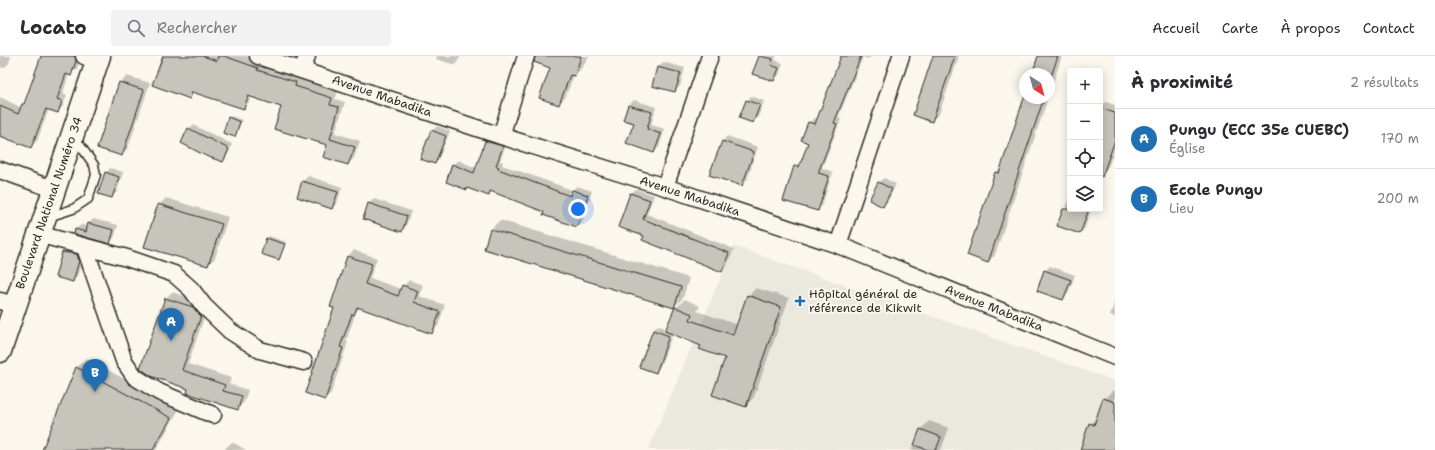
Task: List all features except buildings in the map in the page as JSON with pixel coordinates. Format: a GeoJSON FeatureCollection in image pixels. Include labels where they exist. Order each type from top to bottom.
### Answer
{"type":"FeatureCollection","features":[{"type":"Feature","properties":{"kind":"main road","name":"Boulevard National Numéro 34"},"geometry":{"type":"LineString","coordinates":[[0,351],[7,303],[40,226],[72,135],[93,58]]}},
{"type":"Feature","properties":{"kind":"street","name":"Avenue Mabadika"},"geometry":{"type":"LineString","coordinates":[[258,56],[305,63],[501,136],[665,187],[838,245],[1115,357]]}},
{"type":"Feature","properties":{"kind":"street"},"geometry":{"type":"LineString","coordinates":[[501,136],[526,56]]}},
{"type":"Feature","properties":{"kind":"street"},"geometry":{"type":"LineString","coordinates":[[665,187],[710,56]]}},
{"type":"Feature","properties":{"kind":"street"},"geometry":{"type":"LineString","coordinates":[[838,245],[901,56]]}},
{"type":"Feature","properties":{"kind":"street"},"geometry":{"type":"LineString","coordinates":[[0,170],[53,189]]}},
{"type":"Feature","properties":{"kind":"street"},"geometry":{"type":"LineString","coordinates":[[40,226],[85,248],[127,258],[174,274],[191,289],[204,306],[230,331],[260,350],[304,362]]}},
{"type":"Feature","properties":{"kind":"street"},"geometry":{"type":"LineString","coordinates":[[85,248],[124,361],[135,377],[158,392],[214,415]]}},
{"type":"Feature","properties":{"kind":"lane"},"geometry":{"type":"LineString","coordinates":[[40,226],[88,200],[96,175],[94,165],[72,135]]}},
{"type":"Feature","properties":{"kind":"shaded area","name":"Hôpital général de référence de Kikwit"},"geometry":{"type":"Polygon","coordinates":[[[734,246],[1115,381],[1115,450],[648,450],[734,246]]]}},
{"type":"Feature","properties":{"kind":"place","name":"Hôpital général de référence de Kikwit"},"geometry":{"type":"Point","coordinates":[800,301]}},
{"type":"Feature","properties":{"kind":"place","name":"Pungu (ECC 35e CUEBC)"},"geometry":{"type":"Point","coordinates":[171,341]}},
{"type":"Feature","properties":{"kind":"place","name":"Ecole Pungu"},"geometry":{"type":"Point","coordinates":[95,392]}}]}
